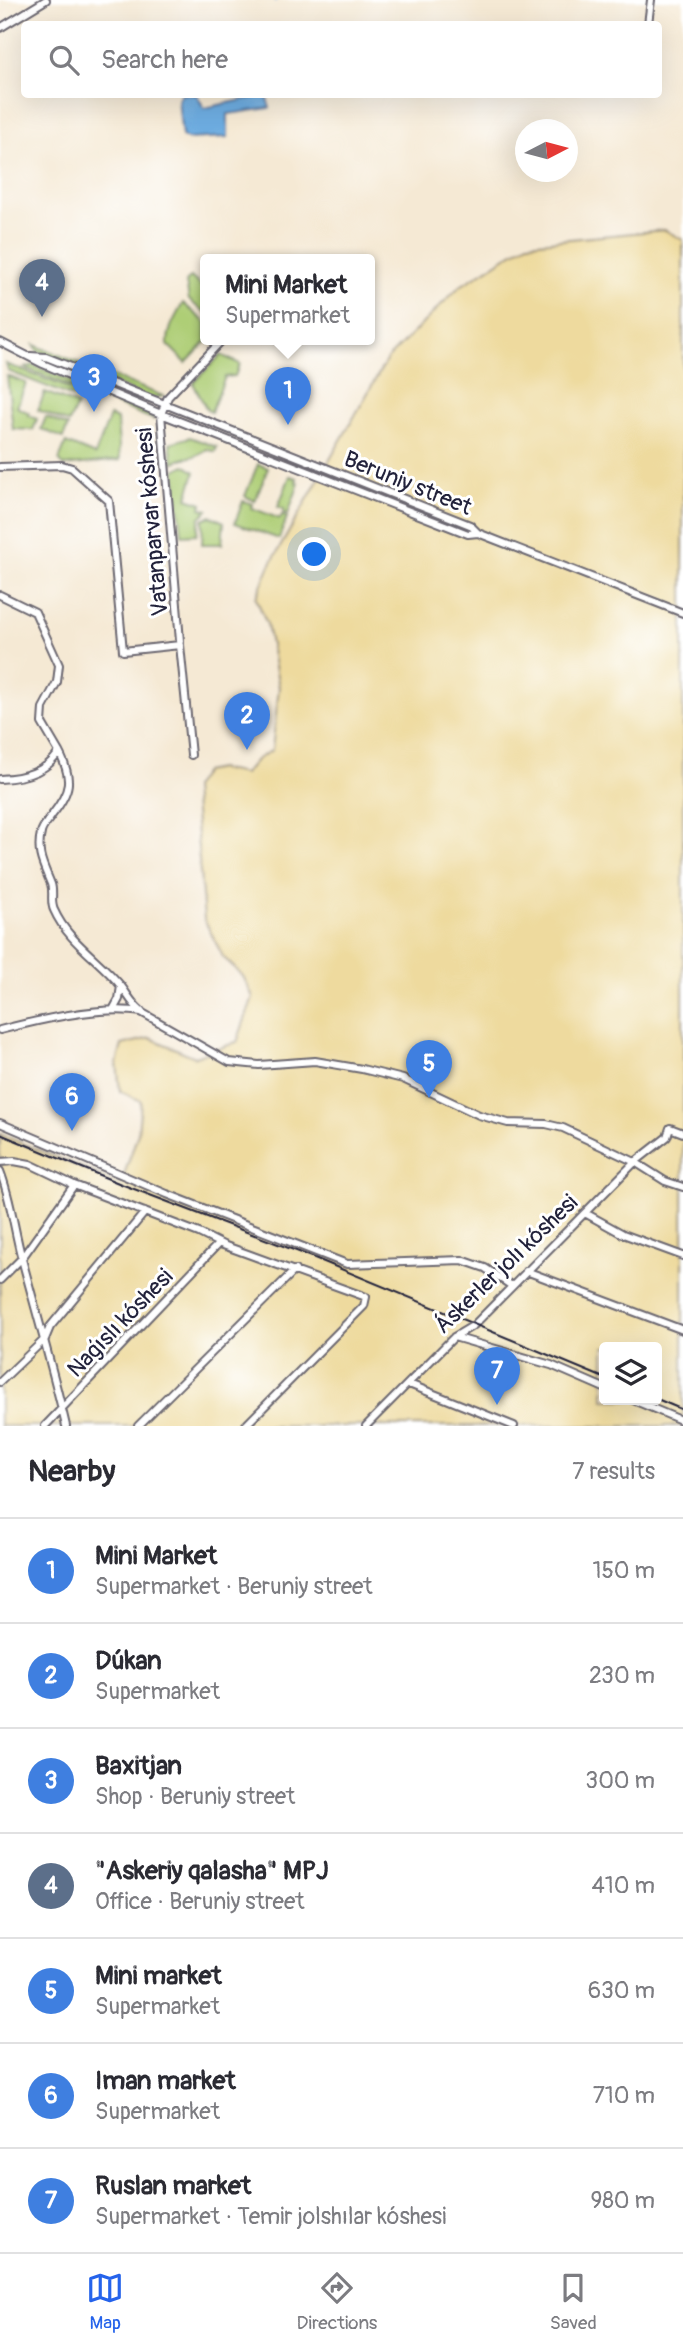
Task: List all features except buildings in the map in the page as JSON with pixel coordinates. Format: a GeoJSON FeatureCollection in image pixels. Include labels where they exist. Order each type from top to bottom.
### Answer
{"type":"FeatureCollection","features":[{"type":"Feature","properties":{"kind":"street"},"geometry":{"type":"LineString","coordinates":[[0,28],[46,0]]}},
{"type":"Feature","properties":{"kind":"street"},"geometry":{"type":"LineString","coordinates":[[648,21],[651,0]]}},
{"type":"Feature","properties":{"kind":"street"},"geometry":{"type":"LineString","coordinates":[[0,342],[30,356]]}},
{"type":"Feature","properties":{"kind":"street","name":"Vatanparvar kóshesi"},"geometry":{"type":"LineString","coordinates":[[191,755],[161,414],[168,397],[217,345]]}},
{"type":"Feature","properties":{"kind":"street","name":"Beruniy street"},"geometry":{"type":"LineString","coordinates":[[30,356],[46,357],[470,525],[478,533]]}},
{"type":"Feature","properties":{"kind":"street","name":"Beruniy street"},"geometry":{"type":"LineString","coordinates":[[30,356],[161,414],[468,534],[478,533]]}},
{"type":"Feature","properties":{"kind":"street"},"geometry":{"type":"LineString","coordinates":[[0,467],[62,465],[72,468],[96,487],[110,501],[123,651],[180,643]]}},
{"type":"Feature","properties":{"kind":"street"},"geometry":{"type":"LineString","coordinates":[[380,499],[382,491]]}},
{"type":"Feature","properties":{"kind":"street"},"geometry":{"type":"LineString","coordinates":[[478,533],[683,613]]}},
{"type":"Feature","properties":{"kind":"street"},"geometry":{"type":"LineString","coordinates":[[0,596],[35,612],[59,665],[57,682],[43,708],[41,723],[68,769],[70,780],[66,794],[41,831],[40,858],[44,873],[52,886],[52,905],[76,943],[121,986],[134,1006],[229,1062],[260,1065],[315,1061],[403,1079],[479,1115],[508,1123],[545,1124],[564,1128],[635,1162],[665,1181],[683,1187]]}},
{"type":"Feature","properties":{"kind":"street"},"geometry":{"type":"LineString","coordinates":[[0,779],[16,778],[45,768],[59,752]]}},
{"type":"Feature","properties":{"kind":"street"},"geometry":{"type":"LineString","coordinates":[[113,1010],[119,999],[121,986]]}},
{"type":"Feature","properties":{"kind":"street"},"geometry":{"type":"LineString","coordinates":[[0,1030],[113,1010],[141,1012]]}},
{"type":"Feature","properties":{"kind":"street"},"geometry":{"type":"LineString","coordinates":[[0,1123],[167,1194],[347,1264],[462,1260],[485,1268],[512,1286]]}},
{"type":"Feature","properties":{"kind":"street","name":"Áskerler jolı kóshesi"},"geometry":{"type":"LineString","coordinates":[[366,1426],[454,1338],[474,1325],[635,1162],[667,1137],[670,1128],[683,1133]]}},
{"type":"Feature","properties":{"kind":"street"},"geometry":{"type":"LineString","coordinates":[[14,1161],[0,1174],[45,1339],[65,1426]]}},
{"type":"Feature","properties":{"kind":"street"},"geometry":{"type":"LineString","coordinates":[[0,1162],[30,1164],[74,1185],[282,1268],[295,1270],[366,1297],[364,1306],[244,1426]]}},
{"type":"Feature","properties":{"kind":"street"},"geometry":{"type":"LineString","coordinates":[[0,1280],[22,1258],[74,1185]]}},
{"type":"Feature","properties":{"kind":"street"},"geometry":{"type":"LineString","coordinates":[[0,1382],[45,1339],[50,1327],[145,1212]]}},
{"type":"Feature","properties":{"kind":"street"},"geometry":{"type":"LineString","coordinates":[[585,1213],[623,1234],[683,1256]]}},
{"type":"Feature","properties":{"kind":"street","name":"Naǵıslı kóshesi"},"geometry":{"type":"LineString","coordinates":[[45,1426],[219,1243]]}},
{"type":"Feature","properties":{"kind":"street"},"geometry":{"type":"LineString","coordinates":[[138,1426],[295,1270]]}},
{"type":"Feature","properties":{"kind":"street"},"geometry":{"type":"LineString","coordinates":[[526,1271],[683,1330]]}},
{"type":"Feature","properties":{"kind":"street"},"geometry":{"type":"LineString","coordinates":[[454,1338],[551,1365],[599,1386]]}},
{"type":"Feature","properties":{"kind":"street"},"geometry":{"type":"LineString","coordinates":[[409,1384],[514,1426]]}},
{"type":"Feature","properties":{"kind":"street"},"geometry":{"type":"LineString","coordinates":[[645,1405],[683,1421]]}},
{"type":"Feature","properties":{"kind":"green space"},"geometry":{"type":"Polygon","coordinates":[[[191,277],[200,285],[200,309],[189,300],[186,282],[191,277]]]}},
{"type":"Feature","properties":{"kind":"green space"},"geometry":{"type":"Polygon","coordinates":[[[183,303],[200,318],[200,345],[203,345],[186,363],[168,345],[170,328],[183,303]]]}},
{"type":"Feature","properties":{"kind":"green space"},"geometry":{"type":"Polygon","coordinates":[[[34,345],[163,396],[152,399],[38,352],[34,345]]]}},
{"type":"Feature","properties":{"kind":"green space"},"geometry":{"type":"Polygon","coordinates":[[[221,355],[240,364],[235,376],[225,377],[211,412],[207,410],[193,383],[221,355]]]}},
{"type":"Feature","properties":{"kind":"green space"},"geometry":{"type":"Polygon","coordinates":[[[6,364],[87,395],[85,402],[8,371],[6,364]]]}},
{"type":"Feature","properties":{"kind":"green space"},"geometry":{"type":"Polygon","coordinates":[[[33,365],[149,413],[155,420],[25,368],[33,365]]]}},
{"type":"Feature","properties":{"kind":"green space"},"geometry":{"type":"Polygon","coordinates":[[[7,376],[26,383],[17,407],[37,419],[33,430],[13,429],[7,376]]]}},
{"type":"Feature","properties":{"kind":"green space"},"geometry":{"type":"Polygon","coordinates":[[[45,392],[77,405],[69,423],[38,410],[45,392]]]}},
{"type":"Feature","properties":{"kind":"green space"},"geometry":{"type":"Polygon","coordinates":[[[110,416],[117,419],[120,460],[64,466],[59,460],[66,443],[95,455],[110,416]]]}},
{"type":"Feature","properties":{"kind":"green space"},"geometry":{"type":"Polygon","coordinates":[[[46,417],[68,426],[63,438],[41,429],[46,417]]]}},
{"type":"Feature","properties":{"kind":"green space"},"geometry":{"type":"Polygon","coordinates":[[[190,437],[217,447],[215,452],[207,449],[198,455],[173,463],[170,443],[190,437]]]}},
{"type":"Feature","properties":{"kind":"green space"},"geometry":{"type":"Polygon","coordinates":[[[258,464],[268,468],[255,501],[245,496],[258,464]]]}},
{"type":"Feature","properties":{"kind":"green space"},"geometry":{"type":"Polygon","coordinates":[[[185,465],[195,472],[187,498],[202,503],[201,508],[208,510],[200,517],[197,534],[182,535],[175,470],[185,465]]]}},
{"type":"Feature","properties":{"kind":"green space"},"geometry":{"type":"Polygon","coordinates":[[[290,476],[297,478],[296,482],[299,483],[288,514],[278,507],[290,476]]]}},
{"type":"Feature","properties":{"kind":"green space"},"geometry":{"type":"Polygon","coordinates":[[[243,501],[253,504],[252,508],[280,519],[282,515],[287,517],[279,539],[235,523],[243,501]]]}},
{"type":"Feature","properties":{"kind":"green space"},"geometry":{"type":"Polygon","coordinates":[[[210,516],[224,522],[222,544],[202,544],[203,519],[210,516]]]}},
{"type":"Feature","properties":{"kind":"sand"},"geometry":{"type":"Polygon","coordinates":[[[665,230],[683,240],[683,1426],[0,1426],[0,1134],[121,1184],[138,1133],[141,1101],[120,1091],[117,1063],[122,1045],[150,1038],[195,1057],[237,1042],[253,997],[243,976],[223,957],[204,919],[193,788],[204,772],[219,769],[244,774],[256,760],[272,750],[279,687],[267,624],[256,598],[270,565],[387,359],[459,287],[528,243],[665,230]]]}},
{"type":"Feature","properties":{"kind":"water"},"geometry":{"type":"Polygon","coordinates":[[[199,98],[204,108],[252,98],[267,98],[270,108],[228,114],[228,137],[187,139],[182,136],[178,100],[199,98]]]}},
{"type":"Feature","properties":{"kind":"railway"},"geometry":{"type":"LineString","coordinates":[[0,1134],[121,1184],[312,1257],[599,1376]]}},
{"type":"Feature","properties":{"kind":"railway"},"geometry":{"type":"LineString","coordinates":[[662,1401],[683,1410]]}},
{"type":"Feature","properties":{"kind":"place","name":"\"Askeriy qalasha\" MPJ"},"geometry":{"type":"Point","coordinates":[42,317]}},
{"type":"Feature","properties":{"kind":"place","name":"Baxitjan"},"geometry":{"type":"Point","coordinates":[94,412]}},
{"type":"Feature","properties":{"kind":"place","name":"Mini Market"},"geometry":{"type":"Point","coordinates":[288,425]}},
{"type":"Feature","properties":{"kind":"place","name":"Dúkan"},"geometry":{"type":"Point","coordinates":[247,750]}},
{"type":"Feature","properties":{"kind":"place","name":"Mini market"},"geometry":{"type":"Point","coordinates":[429,1098]}},
{"type":"Feature","properties":{"kind":"place","name":"Iman market"},"geometry":{"type":"Point","coordinates":[72,1131]}},
{"type":"Feature","properties":{"kind":"place","name":"Ruslan market"},"geometry":{"type":"Point","coordinates":[497,1405]}}]}
